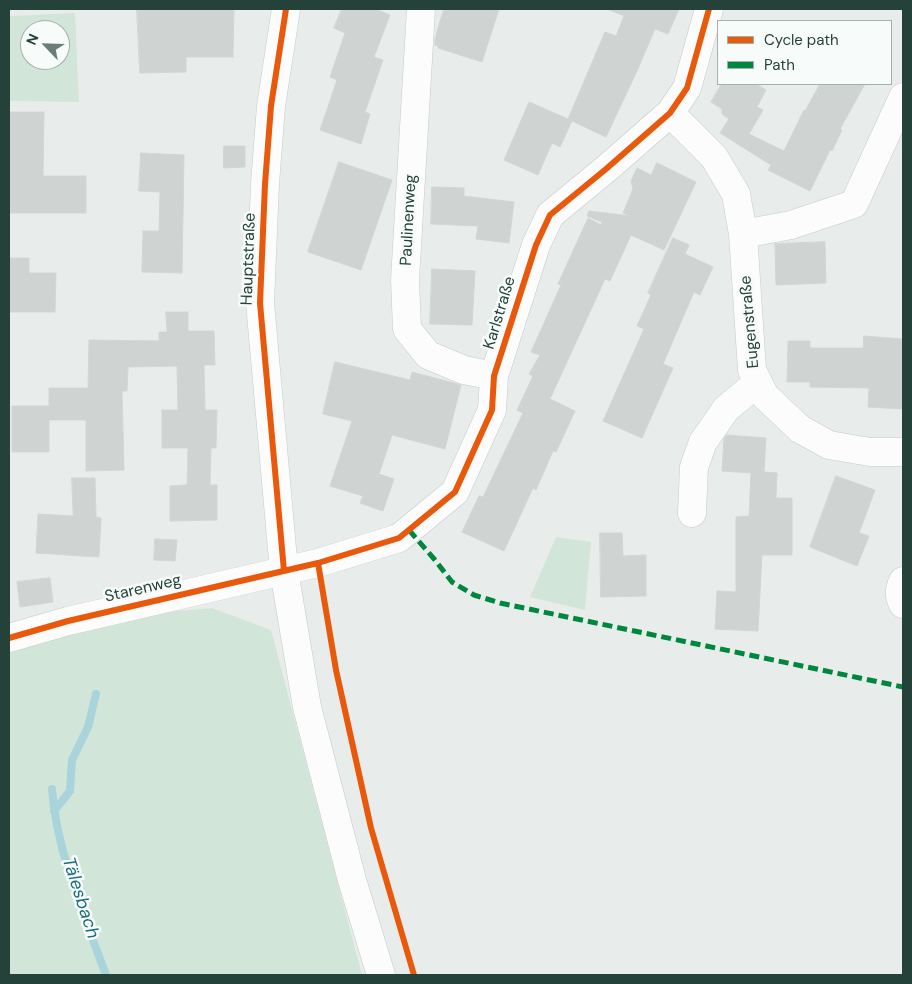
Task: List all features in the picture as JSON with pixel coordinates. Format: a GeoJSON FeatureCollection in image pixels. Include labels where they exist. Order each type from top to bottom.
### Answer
{"type":"FeatureCollection","features":[{"type":"Feature","properties":{"kind":"street","name":"Hauptstraße"},"geometry":{"type":"LineString","coordinates":[[286,9],[271,106],[265,184],[260,303],[284,571],[307,707],[352,880],[381,975]]}},
{"type":"Feature","properties":{"kind":"street","name":"Paulinenweg"},"geometry":{"type":"LineString","coordinates":[[422,9],[405,280],[407,329],[428,355],[464,370],[494,376]]}},
{"type":"Feature","properties":{"kind":"street","name":"Karlstraße"},"geometry":{"type":"LineString","coordinates":[[284,571],[399,538],[456,492],[492,410],[494,376],[536,245],[550,215],[670,113],[687,88],[709,9]]}},
{"type":"Feature","properties":{"kind":"street"},"geometry":{"type":"LineString","coordinates":[[743,234],[791,225],[854,204],[903,97]]}},
{"type":"Feature","properties":{"kind":"street","name":"Eugenstraße"},"geometry":{"type":"LineString","coordinates":[[670,113],[714,158],[736,194],[743,234],[752,370],[765,396],[800,429],[829,445],[870,452],[903,452]]}},
{"type":"Feature","properties":{"kind":"street"},"geometry":{"type":"LineString","coordinates":[[692,513],[694,467],[703,442],[726,409],[757,383]]}},
{"type":"Feature","properties":{"kind":"street","name":"Starenweg"},"geometry":{"type":"LineString","coordinates":[[9,638],[68,621],[284,571]]}},
{"type":"Feature","properties":{"kind":"street"},"geometry":{"type":"LineString","coordinates":[[903,582],[900,590],[903,604]]}},
{"type":"Feature","properties":{"kind":"green space"},"geometry":{"type":"Polygon","coordinates":[[[9,9],[10,16],[75,13],[79,102],[9,101],[9,9]]]}},
{"type":"Feature","properties":{"kind":"green space"},"geometry":{"type":"Polygon","coordinates":[[[556,537],[591,542],[585,610],[530,597],[556,537]]]}},
{"type":"Feature","properties":{"kind":"green space"},"geometry":{"type":"Polygon","coordinates":[[[212,608],[271,630],[362,975],[9,975],[9,638],[58,621],[212,608]]]}},
{"type":"Feature","properties":{"kind":"building"},"geometry":{"type":"Polygon","coordinates":[[[137,9],[234,9],[233,57],[186,57],[186,72],[140,73],[137,9]]]}},
{"type":"Feature","properties":{"kind":"building"},"geometry":{"type":"Polygon","coordinates":[[[342,9],[375,9],[390,15],[374,57],[383,60],[365,112],[370,114],[361,144],[320,130],[337,80],[330,77],[345,33],[334,28],[342,9]]]}},
{"type":"Feature","properties":{"kind":"building"},"geometry":{"type":"Polygon","coordinates":[[[444,9],[499,9],[482,62],[438,48],[435,45],[444,9]]]}},
{"type":"Feature","properties":{"kind":"building"},"geometry":{"type":"Polygon","coordinates":[[[607,9],[679,9],[668,34],[655,29],[606,137],[572,121],[560,147],[552,143],[538,175],[504,160],[529,102],[568,119],[605,32],[616,36],[624,16],[607,9]]]}},
{"type":"Feature","properties":{"kind":"building"},"geometry":{"type":"Polygon","coordinates":[[[721,85],[758,85],[766,90],[757,107],[763,110],[749,134],[784,151],[804,110],[819,85],[864,85],[840,129],[842,130],[832,151],[830,150],[810,191],[768,170],[771,165],[720,133],[729,119],[722,114],[722,109],[711,102],[721,85]]]}},
{"type":"Feature","properties":{"kind":"building"},"geometry":{"type":"Polygon","coordinates":[[[9,112],[44,112],[43,176],[86,176],[86,213],[9,213],[9,112]]]}},
{"type":"Feature","properties":{"kind":"building"},"geometry":{"type":"Polygon","coordinates":[[[224,146],[245,146],[245,167],[224,168],[224,146]]]}},
{"type":"Feature","properties":{"kind":"building"},"geometry":{"type":"Polygon","coordinates":[[[141,153],[184,155],[182,273],[142,272],[143,231],[159,231],[160,192],[139,191],[141,153]]]}},
{"type":"Feature","properties":{"kind":"building"},"geometry":{"type":"Polygon","coordinates":[[[339,162],[392,180],[361,270],[308,252],[339,162]]]}},
{"type":"Feature","properties":{"kind":"building"},"geometry":{"type":"Polygon","coordinates":[[[657,163],[696,182],[664,250],[631,235],[610,281],[605,279],[550,399],[575,411],[556,452],[553,451],[536,490],[533,488],[504,551],[462,532],[479,496],[483,497],[523,413],[517,410],[533,376],[529,374],[540,355],[531,352],[561,285],[558,284],[588,218],[601,225],[602,222],[587,216],[589,211],[631,216],[623,213],[633,189],[631,181],[637,168],[651,175],[657,163]]]}},
{"type":"Feature","properties":{"kind":"building"},"geometry":{"type":"Polygon","coordinates":[[[432,187],[464,188],[464,196],[514,202],[509,243],[476,239],[478,226],[431,224],[432,187]]]}},
{"type":"Feature","properties":{"kind":"building"},"geometry":{"type":"Polygon","coordinates":[[[673,238],[689,245],[685,254],[713,267],[700,295],[694,292],[663,364],[673,368],[642,438],[603,421],[644,329],[637,326],[651,295],[648,293],[673,238]]]}},
{"type":"Feature","properties":{"kind":"building"},"geometry":{"type":"Polygon","coordinates":[[[825,242],[826,283],[776,285],[775,244],[825,242]]]}},
{"type":"Feature","properties":{"kind":"building"},"geometry":{"type":"Polygon","coordinates":[[[9,258],[29,258],[29,273],[56,273],[55,312],[9,312],[9,258]]]}},
{"type":"Feature","properties":{"kind":"building"},"geometry":{"type":"Polygon","coordinates":[[[432,269],[475,271],[472,325],[430,324],[432,269]]]}},
{"type":"Feature","properties":{"kind":"building"},"geometry":{"type":"Polygon","coordinates":[[[166,312],[188,312],[188,331],[214,331],[215,365],[204,365],[205,410],[217,410],[216,448],[211,448],[210,485],[217,485],[217,520],[170,521],[170,486],[187,485],[188,448],[162,448],[162,410],[178,410],[177,366],[128,367],[127,391],[122,391],[124,470],[86,471],[86,420],[49,420],[49,452],[12,452],[12,406],[49,406],[49,388],[88,388],[89,340],[159,341],[159,332],[167,332],[166,312]]]}},
{"type":"Feature","properties":{"kind":"building"},"geometry":{"type":"Polygon","coordinates":[[[864,336],[903,339],[903,409],[868,407],[869,388],[810,387],[810,382],[787,382],[788,341],[810,341],[810,348],[863,348],[864,336]]]}},
{"type":"Feature","properties":{"kind":"building"},"geometry":{"type":"Polygon","coordinates":[[[335,362],[410,380],[412,372],[461,385],[445,449],[392,435],[379,474],[394,479],[383,511],[360,503],[363,496],[330,486],[352,421],[323,414],[335,362]]]}},
{"type":"Feature","properties":{"kind":"building"},"geometry":{"type":"Polygon","coordinates":[[[727,435],[766,438],[764,472],[777,473],[776,498],[792,498],[792,555],[762,555],[758,631],[715,629],[717,591],[736,592],[736,517],[749,516],[751,473],[722,471],[724,439],[727,435]]]}},
{"type":"Feature","properties":{"kind":"building"},"geometry":{"type":"Polygon","coordinates":[[[836,476],[875,490],[859,533],[869,536],[857,566],[810,547],[836,476]]]}},
{"type":"Feature","properties":{"kind":"building"},"geometry":{"type":"Polygon","coordinates":[[[72,478],[95,478],[96,517],[101,518],[99,557],[36,553],[38,514],[73,516],[72,478]]]}},
{"type":"Feature","properties":{"kind":"building"},"geometry":{"type":"Polygon","coordinates":[[[600,533],[622,533],[623,556],[646,555],[646,596],[601,597],[600,533]]]}},
{"type":"Feature","properties":{"kind":"building"},"geometry":{"type":"Polygon","coordinates":[[[155,539],[177,540],[175,561],[154,560],[155,539]]]}},
{"type":"Feature","properties":{"kind":"building"},"geometry":{"type":"Polygon","coordinates":[[[50,578],[53,602],[20,607],[17,582],[50,578]]]}},
{"type":"Feature","properties":{"kind":"waterway"},"geometry":{"type":"LineString","coordinates":[[54,811],[70,791],[72,760],[88,727],[96,694]]}},
{"type":"Feature","properties":{"kind":"waterway","name":"Tälesbach"},"geometry":{"type":"LineString","coordinates":[[52,789],[59,837],[65,861],[106,975]]}},
{"type":"Feature","properties":{"kind":"marked path"},"geometry":{"type":"LineString","coordinates":[[409,530],[452,582],[474,595],[500,603],[903,687]]}},
{"type":"Feature","properties":{"kind":"cycle path"},"geometry":{"type":"LineString","coordinates":[[284,571],[260,303],[265,184],[271,106],[286,9]]}},
{"type":"Feature","properties":{"kind":"cycle path"},"geometry":{"type":"LineString","coordinates":[[9,638],[68,621],[318,563],[399,538],[455,492],[492,410],[494,376],[536,245],[550,215],[670,113],[687,88],[709,9]]}},
{"type":"Feature","properties":{"kind":"cycle path"},"geometry":{"type":"LineString","coordinates":[[318,563],[336,670],[371,828],[414,975]]}}]}
